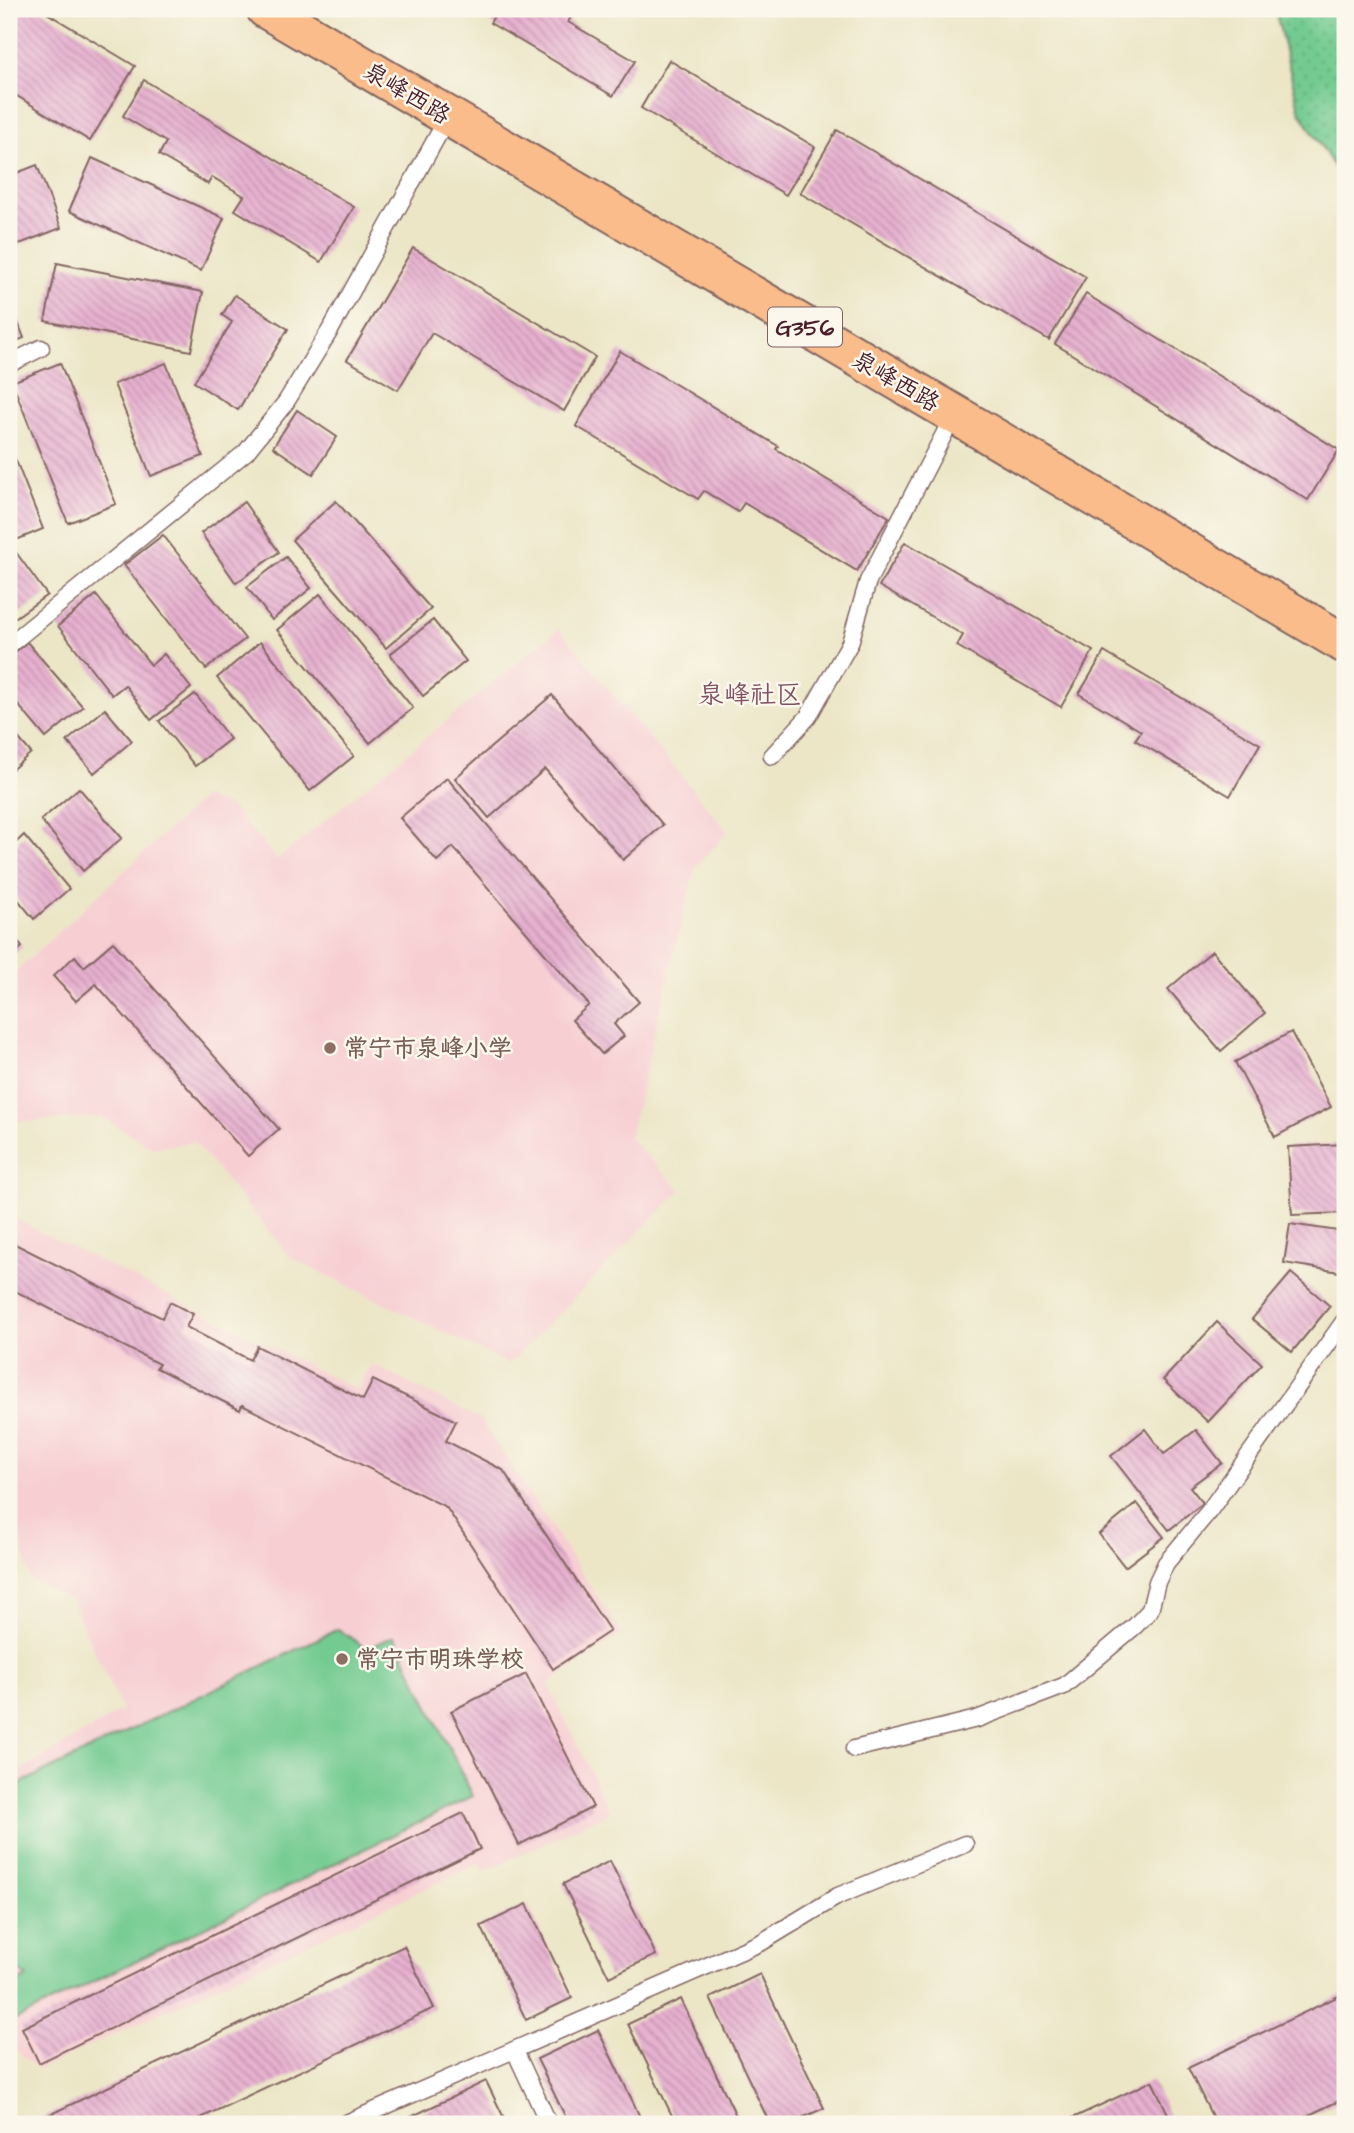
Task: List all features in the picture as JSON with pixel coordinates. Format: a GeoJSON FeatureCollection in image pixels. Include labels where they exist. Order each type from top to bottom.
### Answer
{"type":"FeatureCollection","features":[{"type":"Feature","properties":{"kind":"highway","name":"泉峰西路"},"geometry":{"type":"LineString","coordinates":[[266,9],[1345,645]]}},
{"type":"Feature","properties":{"kind":"lane"},"geometry":{"type":"LineString","coordinates":[[9,645],[246,452],[286,402],[332,327],[447,117]]}},
{"type":"Feature","properties":{"kind":"lane"},"geometry":{"type":"LineString","coordinates":[[9,364],[41,348]]}},
{"type":"Feature","properties":{"kind":"lane"},"geometry":{"type":"LineString","coordinates":[[772,756],[808,718],[850,643],[868,581],[954,415]]}},
{"type":"Feature","properties":{"kind":"lane"},"geometry":{"type":"LineString","coordinates":[[854,1749],[977,1719],[1064,1686],[1135,1626],[1150,1610],[1157,1582],[1166,1563],[1209,1511],[1345,1320]]}},
{"type":"Feature","properties":{"kind":"lane"},"geometry":{"type":"LineString","coordinates":[[344,2124],[762,1942],[838,1896],[965,1844]]}},
{"type":"Feature","properties":{"kind":"lane"},"geometry":{"type":"LineString","coordinates":[[515,2051],[549,2124]]}},
{"type":"Feature","properties":{"kind":"shaded area","name":"常宁市泉峰小学"},"geometry":{"type":"Polygon","coordinates":[[[559,629],[728,832],[695,867],[629,1138],[681,1190],[509,1364],[291,1258],[194,1142],[153,1148],[103,1117],[9,1122],[9,978],[204,797],[231,807],[277,860],[559,629]]]}},
{"type":"Feature","properties":{"kind":"shaded area","name":"常宁市明珠学校"},"geometry":{"type":"Polygon","coordinates":[[[9,1216],[358,1390],[371,1364],[480,1419],[622,1634],[548,1684],[610,1812],[485,1871],[480,1863],[38,2070],[9,2044],[9,1778],[122,1710],[71,1600],[30,1579],[12,1504],[9,1501],[9,1216]]]}},
{"type":"Feature","properties":{"kind":"green space"},"geometry":{"type":"Polygon","coordinates":[[[1275,9],[1345,9],[1345,179],[1340,176],[1300,112],[1275,9]]]}},
{"type":"Feature","properties":{"kind":"green space"},"geometry":{"type":"Polygon","coordinates":[[[338,1629],[367,1649],[394,1636],[473,1796],[9,2023],[9,1986],[27,1977],[9,1964],[9,1789],[338,1629]]]}},
{"type":"Feature","properties":{"kind":"building"},"geometry":{"type":"Polygon","coordinates":[[[9,9],[40,9],[135,66],[90,141],[9,91],[9,9]]]}},
{"type":"Feature","properties":{"kind":"building"},"geometry":{"type":"Polygon","coordinates":[[[498,9],[576,9],[568,22],[635,61],[613,96],[490,23],[498,9]]]}},
{"type":"Feature","properties":{"kind":"building"},"geometry":{"type":"Polygon","coordinates":[[[669,60],[815,147],[786,195],[641,108],[669,60]]]}},
{"type":"Feature","properties":{"kind":"building"},"geometry":{"type":"Polygon","coordinates":[[[144,80],[354,207],[321,262],[235,210],[244,196],[212,177],[208,184],[159,155],[166,142],[123,116],[144,80]]]}},
{"type":"Feature","properties":{"kind":"building"},"geometry":{"type":"Polygon","coordinates":[[[837,130],[1086,277],[1049,340],[800,193],[837,130]]]}},
{"type":"Feature","properties":{"kind":"building"},"geometry":{"type":"Polygon","coordinates":[[[92,158],[224,218],[201,271],[69,211],[92,158]]]}},
{"type":"Feature","properties":{"kind":"building"},"geometry":{"type":"Polygon","coordinates":[[[37,165],[61,228],[9,248],[9,176],[37,165]]]}},
{"type":"Feature","properties":{"kind":"building"},"geometry":{"type":"Polygon","coordinates":[[[413,248],[595,357],[564,411],[432,333],[398,390],[347,360],[413,248]]]}},
{"type":"Feature","properties":{"kind":"building"},"geometry":{"type":"Polygon","coordinates":[[[57,263],[203,292],[191,351],[45,321],[57,263]]]}},
{"type":"Feature","properties":{"kind":"building"},"geometry":{"type":"Polygon","coordinates":[[[1086,294],[1339,450],[1308,500],[1055,344],[1086,294]]]}},
{"type":"Feature","properties":{"kind":"building"},"geometry":{"type":"Polygon","coordinates":[[[235,295],[288,329],[238,410],[194,382],[232,322],[222,315],[235,295]]]}},
{"type":"Feature","properties":{"kind":"building"},"geometry":{"type":"Polygon","coordinates":[[[9,299],[24,338],[9,344],[9,299]]]}},
{"type":"Feature","properties":{"kind":"building"},"geometry":{"type":"Polygon","coordinates":[[[620,351],[778,446],[776,449],[889,517],[857,571],[744,503],[738,512],[704,491],[698,499],[576,426],[620,351]]]}},
{"type":"Feature","properties":{"kind":"building"},"geometry":{"type":"Polygon","coordinates":[[[60,363],[116,504],[68,523],[12,382],[60,363]]]}},
{"type":"Feature","properties":{"kind":"building"},"geometry":{"type":"Polygon","coordinates":[[[166,363],[203,456],[151,476],[114,384],[166,363]]]}},
{"type":"Feature","properties":{"kind":"building"},"geometry":{"type":"Polygon","coordinates":[[[297,410],[337,437],[313,474],[273,447],[297,410]]]}},
{"type":"Feature","properties":{"kind":"building"},"geometry":{"type":"Polygon","coordinates":[[[9,443],[43,529],[9,543],[9,443]]]}},
{"type":"Feature","properties":{"kind":"building"},"geometry":{"type":"Polygon","coordinates":[[[336,501],[431,609],[386,648],[292,540],[336,501]]]}},
{"type":"Feature","properties":{"kind":"building"},"geometry":{"type":"Polygon","coordinates":[[[244,502],[279,552],[236,583],[201,533],[244,502]]]}},
{"type":"Feature","properties":{"kind":"building"},"geometry":{"type":"Polygon","coordinates":[[[163,535],[245,639],[206,669],[124,565],[163,535]]]}},
{"type":"Feature","properties":{"kind":"building"},"geometry":{"type":"Polygon","coordinates":[[[905,542],[1093,651],[1061,707],[957,646],[963,635],[879,586],[905,542]]]}},
{"type":"Feature","properties":{"kind":"building"},"geometry":{"type":"Polygon","coordinates":[[[15,551],[47,595],[9,622],[9,556],[15,551]]]}},
{"type":"Feature","properties":{"kind":"building"},"geometry":{"type":"Polygon","coordinates":[[[286,557],[311,588],[272,620],[247,587],[286,557]]]}},
{"type":"Feature","properties":{"kind":"building"},"geometry":{"type":"Polygon","coordinates":[[[320,594],[413,708],[370,743],[277,630],[320,594]]]}},
{"type":"Feature","properties":{"kind":"building"},"geometry":{"type":"Polygon","coordinates":[[[96,595],[151,665],[164,654],[191,688],[151,720],[125,685],[112,695],[58,626],[96,595]]]}},
{"type":"Feature","properties":{"kind":"building"},"geometry":{"type":"Polygon","coordinates":[[[433,620],[466,661],[423,696],[390,654],[433,620]]]}},
{"type":"Feature","properties":{"kind":"building"},"geometry":{"type":"Polygon","coordinates":[[[27,642],[83,707],[46,738],[9,694],[9,657],[27,642]]]}},
{"type":"Feature","properties":{"kind":"building"},"geometry":{"type":"Polygon","coordinates":[[[260,642],[354,756],[310,791],[217,678],[260,642]]]}},
{"type":"Feature","properties":{"kind":"building"},"geometry":{"type":"Polygon","coordinates":[[[1104,652],[1260,744],[1230,796],[1135,740],[1141,731],[1079,694],[1104,652]]]}},
{"type":"Feature","properties":{"kind":"building"},"geometry":{"type":"Polygon","coordinates":[[[195,694],[230,739],[195,766],[159,721],[195,694]]]}},
{"type":"Feature","properties":{"kind":"building"},"geometry":{"type":"Polygon","coordinates":[[[552,695],[663,825],[623,860],[545,769],[489,818],[455,778],[552,695]]]}},
{"type":"Feature","properties":{"kind":"building"},"geometry":{"type":"Polygon","coordinates":[[[105,709],[132,741],[94,773],[67,741],[105,709]]]}},
{"type":"Feature","properties":{"kind":"building"},"geometry":{"type":"Polygon","coordinates":[[[9,727],[31,753],[9,772],[9,727]]]}},
{"type":"Feature","properties":{"kind":"building"},"geometry":{"type":"Polygon","coordinates":[[[447,778],[639,1002],[614,1024],[624,1036],[602,1054],[572,1020],[589,1005],[453,847],[437,861],[400,818],[447,778]]]}},
{"type":"Feature","properties":{"kind":"building"},"geometry":{"type":"Polygon","coordinates":[[[79,788],[122,838],[83,871],[41,820],[79,788]]]}},
{"type":"Feature","properties":{"kind":"building"},"geometry":{"type":"Polygon","coordinates":[[[24,835],[69,889],[34,919],[9,889],[9,849],[24,835]]]}},
{"type":"Feature","properties":{"kind":"building"},"geometry":{"type":"Polygon","coordinates":[[[9,931],[22,947],[9,958],[9,931]]]}},
{"type":"Feature","properties":{"kind":"building"},"geometry":{"type":"Polygon","coordinates":[[[113,942],[279,1129],[248,1156],[96,984],[76,1001],[53,976],[75,956],[84,967],[113,942]]]}},
{"type":"Feature","properties":{"kind":"building"},"geometry":{"type":"Polygon","coordinates":[[[1212,951],[1265,1013],[1221,1051],[1168,989],[1212,951]]]}},
{"type":"Feature","properties":{"kind":"building"},"geometry":{"type":"Polygon","coordinates":[[[1291,1032],[1331,1107],[1275,1137],[1235,1062],[1291,1032]]]}},
{"type":"Feature","properties":{"kind":"building"},"geometry":{"type":"Polygon","coordinates":[[[1345,1144],[1345,1213],[1292,1215],[1288,1147],[1345,1144]]]}},
{"type":"Feature","properties":{"kind":"building"},"geometry":{"type":"Polygon","coordinates":[[[1290,1224],[1345,1232],[1340,1272],[1284,1263],[1290,1224]]]}},
{"type":"Feature","properties":{"kind":"building"},"geometry":{"type":"Polygon","coordinates":[[[9,1241],[162,1318],[170,1302],[193,1314],[186,1327],[250,1360],[257,1346],[363,1400],[373,1380],[456,1421],[446,1441],[503,1470],[610,1631],[553,1669],[446,1507],[242,1405],[240,1410],[156,1368],[159,1364],[9,1288],[9,1241]]]}},
{"type":"Feature","properties":{"kind":"building"},"geometry":{"type":"Polygon","coordinates":[[[1291,1273],[1330,1306],[1292,1352],[1252,1319],[1291,1273]]]}},
{"type":"Feature","properties":{"kind":"building"},"geometry":{"type":"Polygon","coordinates":[[[1217,1322],[1262,1364],[1208,1422],[1163,1380],[1217,1322]]]}},
{"type":"Feature","properties":{"kind":"building"},"geometry":{"type":"Polygon","coordinates":[[[1145,1429],[1164,1454],[1196,1430],[1222,1463],[1190,1487],[1203,1503],[1169,1530],[1111,1456],[1145,1429]]]}},
{"type":"Feature","properties":{"kind":"building"},"geometry":{"type":"Polygon","coordinates":[[[1137,1503],[1164,1537],[1125,1567],[1099,1534],[1137,1503]]]}},
{"type":"Feature","properties":{"kind":"building"},"geometry":{"type":"Polygon","coordinates":[[[526,1674],[593,1807],[519,1845],[451,1711],[526,1674]]]}},
{"type":"Feature","properties":{"kind":"building"},"geometry":{"type":"Polygon","coordinates":[[[463,1813],[480,1849],[39,2063],[22,2028],[463,1813]]]}},
{"type":"Feature","properties":{"kind":"building"},"geometry":{"type":"Polygon","coordinates":[[[610,1861],[656,1955],[609,1977],[563,1884],[610,1861]]]}},
{"type":"Feature","properties":{"kind":"building"},"geometry":{"type":"Polygon","coordinates":[[[527,1904],[572,1998],[526,2020],[481,1926],[527,1904]]]}},
{"type":"Feature","properties":{"kind":"building"},"geometry":{"type":"Polygon","coordinates":[[[404,1946],[434,2008],[188,2124],[30,2124],[404,1946]]]}},
{"type":"Feature","properties":{"kind":"building"},"geometry":{"type":"Polygon","coordinates":[[[760,1974],[824,2108],[789,2124],[770,2124],[710,1998],[760,1974]]]}},
{"type":"Feature","properties":{"kind":"building"},"geometry":{"type":"Polygon","coordinates":[[[1345,1993],[1345,2098],[1290,2124],[1216,2124],[1188,2068],[1345,1993]]]}},
{"type":"Feature","properties":{"kind":"building"},"geometry":{"type":"Polygon","coordinates":[[[681,1999],[740,2124],[676,2124],[628,2024],[681,1999]]]}},
{"type":"Feature","properties":{"kind":"building"},"geometry":{"type":"Polygon","coordinates":[[[598,2030],[643,2124],[569,2124],[537,2059],[598,2030]]]}},
{"type":"Feature","properties":{"kind":"building"},"geometry":{"type":"Polygon","coordinates":[[[486,2081],[507,2124],[400,2122],[486,2081]]]}},
{"type":"Feature","properties":{"kind":"building"},"geometry":{"type":"Polygon","coordinates":[[[1152,2081],[1173,2124],[1060,2124],[1152,2081]]]}},
{"type":"Feature","properties":{"kind":"place","name":"常宁市泉峰小学"},"geometry":{"type":"Point","coordinates":[330,1048]}},
{"type":"Feature","properties":{"kind":"place","name":"常宁市明珠学校"},"geometry":{"type":"Point","coordinates":[342,1659]}},
{"type":"Feature","properties":{"kind":"district","name":"泉峰社区"},"geometry":{"type":"Point","coordinates":[750,694]}}]}
